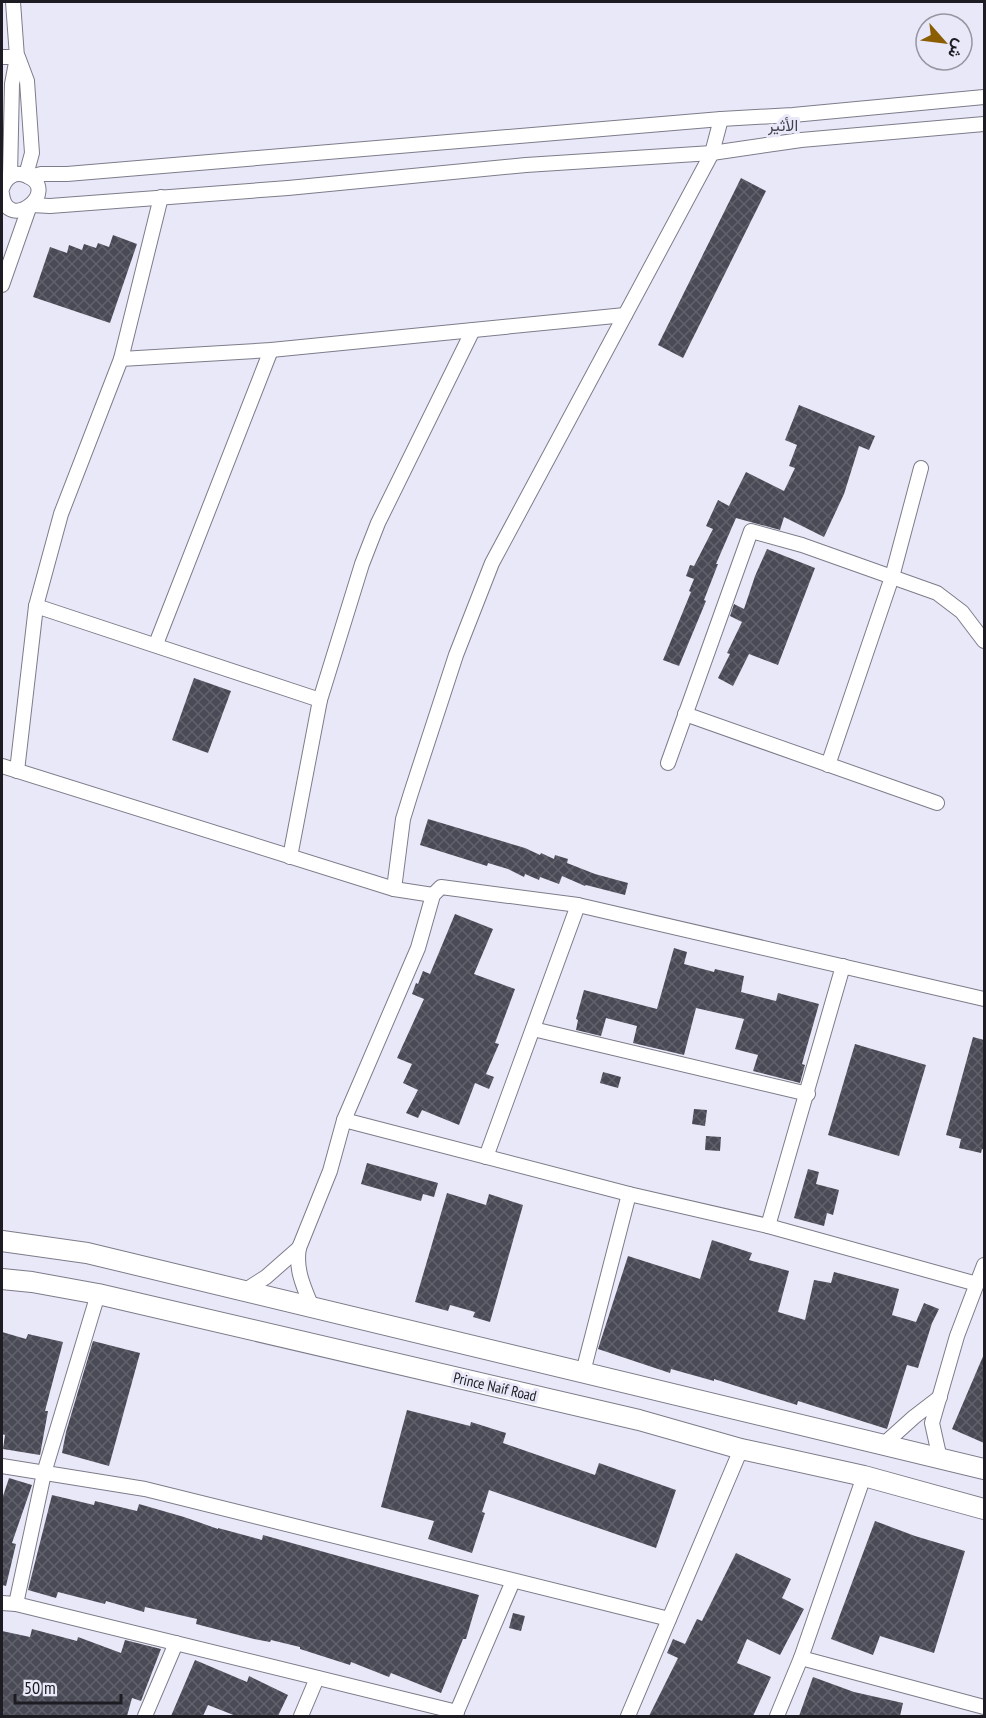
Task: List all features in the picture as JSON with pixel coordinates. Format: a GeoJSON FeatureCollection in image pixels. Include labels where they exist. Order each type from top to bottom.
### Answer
{"type":"FeatureCollection","features":[{"type":"Feature","properties":{"kind":"main road"},"geometry":{"type":"LineString","coordinates":[[2,1241],[87,1253],[984,1469]]}},
{"type":"Feature","properties":{"kind":"main road","name":"Prince Naif Road"},"geometry":{"type":"LineString","coordinates":[[2,1279],[98,1294],[639,1420],[741,1449],[864,1476],[984,1509]]}},
{"type":"Feature","properties":{"kind":"street"},"geometry":{"type":"LineString","coordinates":[[13,2],[18,57],[27,81],[32,153],[27,176]]}},
{"type":"Feature","properties":{"kind":"street"},"geometry":{"type":"LineString","coordinates":[[2,57],[18,57]]}},
{"type":"Feature","properties":{"kind":"street"},"geometry":{"type":"LineString","coordinates":[[10,176],[12,84],[18,57]]}},
{"type":"Feature","properties":{"kind":"street"},"geometry":{"type":"LineString","coordinates":[[2,189],[4,182],[10,176],[18,174],[27,176],[793,115],[984,97]]}},
{"type":"Feature","properties":{"kind":"street"},"geometry":{"type":"LineString","coordinates":[[394,889],[402,829],[411,793],[456,655],[492,563],[712,153],[722,119]]}},
{"type":"Feature","properties":{"kind":"street"},"geometry":{"type":"LineString","coordinates":[[2,197],[6,205],[21,210],[30,207],[288,188],[526,165],[712,153],[801,140],[984,124]]}},
{"type":"Feature","properties":{"kind":"street"},"geometry":{"type":"LineString","coordinates":[[32,153],[40,168],[51,174]]}},
{"type":"Feature","properties":{"kind":"street"},"geometry":{"type":"LineString","coordinates":[[2,285],[30,207],[38,194],[37,186],[27,176]]}},
{"type":"Feature","properties":{"kind":"street"},"geometry":{"type":"LineString","coordinates":[[16,771],[36,606],[64,505],[120,358],[161,197]]}},
{"type":"Feature","properties":{"kind":"street"},"geometry":{"type":"LineString","coordinates":[[120,358],[271,350],[626,315]]}},
{"type":"Feature","properties":{"kind":"street"},"geometry":{"type":"LineString","coordinates":[[290,857],[320,700],[362,564],[378,523],[473,330]]}},
{"type":"Feature","properties":{"kind":"street"},"geometry":{"type":"LineString","coordinates":[[156,644],[271,350]]}},
{"type":"Feature","properties":{"kind":"street"},"geometry":{"type":"LineString","coordinates":[[828,765],[892,577],[921,468]]}},
{"type":"Feature","properties":{"kind":"street"},"geometry":{"type":"LineString","coordinates":[[668,764],[751,531],[802,545],[937,593],[962,612],[984,641]]}},
{"type":"Feature","properties":{"kind":"street"},"geometry":{"type":"LineString","coordinates":[[36,606],[320,700]]}},
{"type":"Feature","properties":{"kind":"street"},"geometry":{"type":"LineString","coordinates":[[685,714],[937,803]]}},
{"type":"Feature","properties":{"kind":"street"},"geometry":{"type":"LineString","coordinates":[[2,766],[394,889],[433,895]]}},
{"type":"Feature","properties":{"kind":"street"},"geometry":{"type":"LineString","coordinates":[[312,1307],[301,1281],[297,1257],[299,1248],[330,1171],[344,1120],[418,948],[433,895],[441,887],[578,905],[984,999]]}},
{"type":"Feature","properties":{"kind":"street"},"geometry":{"type":"LineString","coordinates":[[486,1157],[578,905]]}},
{"type":"Feature","properties":{"kind":"street"},"geometry":{"type":"LineString","coordinates":[[768,1226],[808,1094],[843,966]]}},
{"type":"Feature","properties":{"kind":"street"},"geometry":{"type":"LineString","coordinates":[[533,1029],[808,1094]]}},
{"type":"Feature","properties":{"kind":"street"},"geometry":{"type":"LineString","coordinates":[[344,1120],[629,1194],[768,1226],[977,1284]]}},
{"type":"Feature","properties":{"kind":"street"},"geometry":{"type":"LineString","coordinates":[[583,1372],[629,1194]]}},
{"type":"Feature","properties":{"kind":"street"},"geometry":{"type":"LineString","coordinates":[[244,1291],[266,1278],[299,1248]]}},
{"type":"Feature","properties":{"kind":"street"},"geometry":{"type":"LineString","coordinates":[[940,1459],[932,1423],[957,1336],[984,1265]]}},
{"type":"Feature","properties":{"kind":"street"},"geometry":{"type":"LineString","coordinates":[[98,1294],[44,1473],[9,1603],[456,1714],[513,1581]]}},
{"type":"Feature","properties":{"kind":"street"},"geometry":{"type":"LineString","coordinates":[[885,1444],[940,1397]]}},
{"type":"Feature","properties":{"kind":"street"},"geometry":{"type":"LineString","coordinates":[[628,1716],[741,1449]]}},
{"type":"Feature","properties":{"kind":"street"},"geometry":{"type":"LineString","coordinates":[[2,1466],[145,1490],[669,1619]]}},
{"type":"Feature","properties":{"kind":"street"},"geometry":{"type":"LineString","coordinates":[[777,1716],[801,1658],[864,1476]]}},
{"type":"Feature","properties":{"kind":"street"},"geometry":{"type":"LineString","coordinates":[[145,1716],[176,1643]]}},
{"type":"Feature","properties":{"kind":"street"},"geometry":{"type":"LineString","coordinates":[[801,1658],[984,1707]]}},
{"type":"Feature","properties":{"kind":"street"},"geometry":{"type":"LineString","coordinates":[[301,1716],[317,1678]]}},
{"type":"Feature","properties":{"kind":"building"},"geometry":{"type":"Polygon","coordinates":[[[741,178],[766,191],[683,358],[658,345],[741,178]]]}},
{"type":"Feature","properties":{"kind":"building"},"geometry":{"type":"Polygon","coordinates":[[[113,235],[137,244],[110,323],[33,297],[50,247],[67,253],[69,245],[82,250],[84,244],[96,248],[98,243],[109,247],[113,235]]]}},
{"type":"Feature","properties":{"kind":"building"},"geometry":{"type":"Polygon","coordinates":[[[799,405],[875,436],[869,450],[859,446],[844,494],[824,537],[784,517],[780,530],[736,518],[716,564],[718,564],[704,600],[706,601],[679,666],[663,660],[691,592],[689,591],[694,579],[686,576],[690,565],[694,566],[713,529],[706,526],[718,500],[729,506],[746,472],[784,491],[795,468],[789,466],[797,445],[785,440],[799,405]]]}},
{"type":"Feature","properties":{"kind":"building"},"geometry":{"type":"Polygon","coordinates":[[[767,549],[815,568],[778,665],[749,654],[733,686],[718,678],[742,622],[730,616],[734,604],[744,609],[767,549]]]}},
{"type":"Feature","properties":{"kind":"building"},"geometry":{"type":"Polygon","coordinates":[[[194,678],[231,691],[208,753],[172,740],[194,678]]]}},
{"type":"Feature","properties":{"kind":"building"},"geometry":{"type":"Polygon","coordinates":[[[428,819],[554,859],[555,855],[568,859],[567,863],[628,883],[625,895],[585,886],[562,876],[559,884],[540,877],[539,880],[525,874],[524,877],[508,869],[488,863],[487,866],[420,845],[428,819]]]}},
{"type":"Feature","properties":{"kind":"building"},"geometry":{"type":"Polygon","coordinates":[[[455,914],[493,929],[474,974],[515,989],[495,1043],[499,1044],[486,1074],[494,1077],[489,1089],[475,1083],[459,1125],[422,1110],[418,1118],[406,1113],[418,1090],[403,1083],[412,1064],[397,1058],[424,999],[412,994],[416,983],[418,984],[423,971],[430,974],[455,914]]]}},
{"type":"Feature","properties":{"kind":"building"},"geometry":{"type":"Polygon","coordinates":[[[674,948],[687,952],[684,964],[714,972],[715,969],[744,976],[741,992],[776,1001],[778,993],[819,1004],[802,1064],[805,1065],[800,1083],[753,1071],[758,1055],[735,1049],[744,1019],[696,1008],[684,1055],[633,1043],[637,1026],[606,1018],[601,1036],[576,1030],[578,1020],[576,1019],[584,990],[657,1009],[674,948]]]}},
{"type":"Feature","properties":{"kind":"building"},"geometry":{"type":"Polygon","coordinates":[[[973,1037],[984,1040],[984,1150],[982,1149],[981,1153],[959,1148],[961,1139],[946,1135],[973,1037]]]}},
{"type":"Feature","properties":{"kind":"building"},"geometry":{"type":"Polygon","coordinates":[[[855,1044],[926,1065],[899,1156],[828,1135],[855,1044]]]}},
{"type":"Feature","properties":{"kind":"building"},"geometry":{"type":"Polygon","coordinates":[[[603,1072],[621,1077],[618,1088],[600,1083],[603,1072]]]}},
{"type":"Feature","properties":{"kind":"building"},"geometry":{"type":"Polygon","coordinates":[[[694,1109],[707,1110],[705,1126],[692,1124],[694,1109]]]}},
{"type":"Feature","properties":{"kind":"building"},"geometry":{"type":"Polygon","coordinates":[[[706,1136],[721,1137],[720,1151],[705,1150],[706,1136]]]}},
{"type":"Feature","properties":{"kind":"building"},"geometry":{"type":"Polygon","coordinates":[[[367,1163],[438,1183],[434,1197],[423,1194],[421,1201],[361,1184],[367,1163]]]}},
{"type":"Feature","properties":{"kind":"building"},"geometry":{"type":"Polygon","coordinates":[[[808,1169],[819,1172],[816,1184],[839,1190],[833,1215],[827,1213],[824,1226],[794,1218],[808,1169]]]}},
{"type":"Feature","properties":{"kind":"building"},"geometry":{"type":"Polygon","coordinates":[[[447,1193],[486,1205],[489,1194],[523,1205],[490,1322],[473,1317],[475,1312],[450,1305],[448,1311],[415,1302],[447,1193]]]}},
{"type":"Feature","properties":{"kind":"building"},"geometry":{"type":"Polygon","coordinates":[[[712,1240],[752,1253],[749,1260],[789,1271],[778,1312],[805,1320],[814,1280],[831,1283],[834,1272],[899,1289],[892,1315],[916,1322],[924,1303],[939,1309],[932,1323],[918,1368],[907,1365],[887,1429],[798,1401],[797,1405],[714,1379],[714,1381],[671,1369],[670,1373],[598,1349],[628,1256],[700,1279],[712,1240]]]}},
{"type":"Feature","properties":{"kind":"building"},"geometry":{"type":"Polygon","coordinates":[[[2,1332],[26,1339],[28,1334],[63,1342],[45,1411],[48,1411],[40,1455],[3,1449],[5,1435],[2,1434],[2,1332]]]}},
{"type":"Feature","properties":{"kind":"building"},"geometry":{"type":"Polygon","coordinates":[[[93,1341],[140,1353],[109,1466],[62,1453],[93,1341]]]}},
{"type":"Feature","properties":{"kind":"building"},"geometry":{"type":"Polygon","coordinates":[[[984,1354],[984,1443],[952,1429],[984,1354]]]}},
{"type":"Feature","properties":{"kind":"building"},"geometry":{"type":"Polygon","coordinates":[[[407,1410],[470,1426],[471,1422],[506,1433],[503,1443],[595,1475],[599,1463],[676,1490],[656,1548],[489,1490],[482,1512],[485,1513],[472,1553],[428,1539],[434,1521],[381,1507],[407,1410]]]}},
{"type":"Feature","properties":{"kind":"building"},"geometry":{"type":"Polygon","coordinates":[[[9,1478],[32,1485],[12,1543],[16,1544],[6,1586],[2,1585],[2,1499],[9,1478]]]}},
{"type":"Feature","properties":{"kind":"building"},"geometry":{"type":"Polygon","coordinates":[[[52,1495],[94,1505],[95,1501],[137,1511],[139,1504],[218,1529],[262,1540],[263,1535],[479,1595],[466,1639],[463,1639],[441,1693],[391,1673],[389,1677],[351,1662],[350,1665],[300,1649],[300,1647],[271,1640],[270,1642],[254,1639],[196,1624],[197,1619],[145,1607],[144,1612],[106,1601],[105,1604],[58,1592],[56,1598],[28,1590],[52,1495]]]}},
{"type":"Feature","properties":{"kind":"building"},"geometry":{"type":"Polygon","coordinates":[[[875,1521],[965,1551],[934,1653],[880,1636],[873,1655],[831,1639],[875,1521]]]}},
{"type":"Feature","properties":{"kind":"building"},"geometry":{"type":"Polygon","coordinates":[[[736,1553],[791,1579],[782,1598],[804,1609],[780,1655],[747,1639],[737,1663],[771,1677],[753,1716],[649,1716],[678,1658],[667,1653],[673,1639],[685,1644],[697,1619],[702,1621],[736,1553]]]}},
{"type":"Feature","properties":{"kind":"building"},"geometry":{"type":"Polygon","coordinates":[[[513,1613],[525,1616],[521,1631],[509,1628],[513,1613]]]}},
{"type":"Feature","properties":{"kind":"building"},"geometry":{"type":"Polygon","coordinates":[[[32,1629],[77,1641],[78,1637],[121,1653],[125,1640],[161,1649],[141,1701],[132,1698],[127,1716],[2,1716],[2,1631],[30,1637],[32,1629]]]}},
{"type":"Feature","properties":{"kind":"building"},"geometry":{"type":"Polygon","coordinates":[[[195,1660],[247,1682],[249,1676],[288,1695],[278,1716],[236,1716],[208,1705],[203,1716],[171,1716],[195,1660]]]}},
{"type":"Feature","properties":{"kind":"building"},"geometry":{"type":"Polygon","coordinates":[[[813,1677],[854,1692],[903,1703],[900,1716],[799,1716],[813,1677]]]}},
{"type":"Feature","properties":{"kind":"district","name":"الأثير"},"geometry":{"type":"Point","coordinates":[783,125]}}]}
